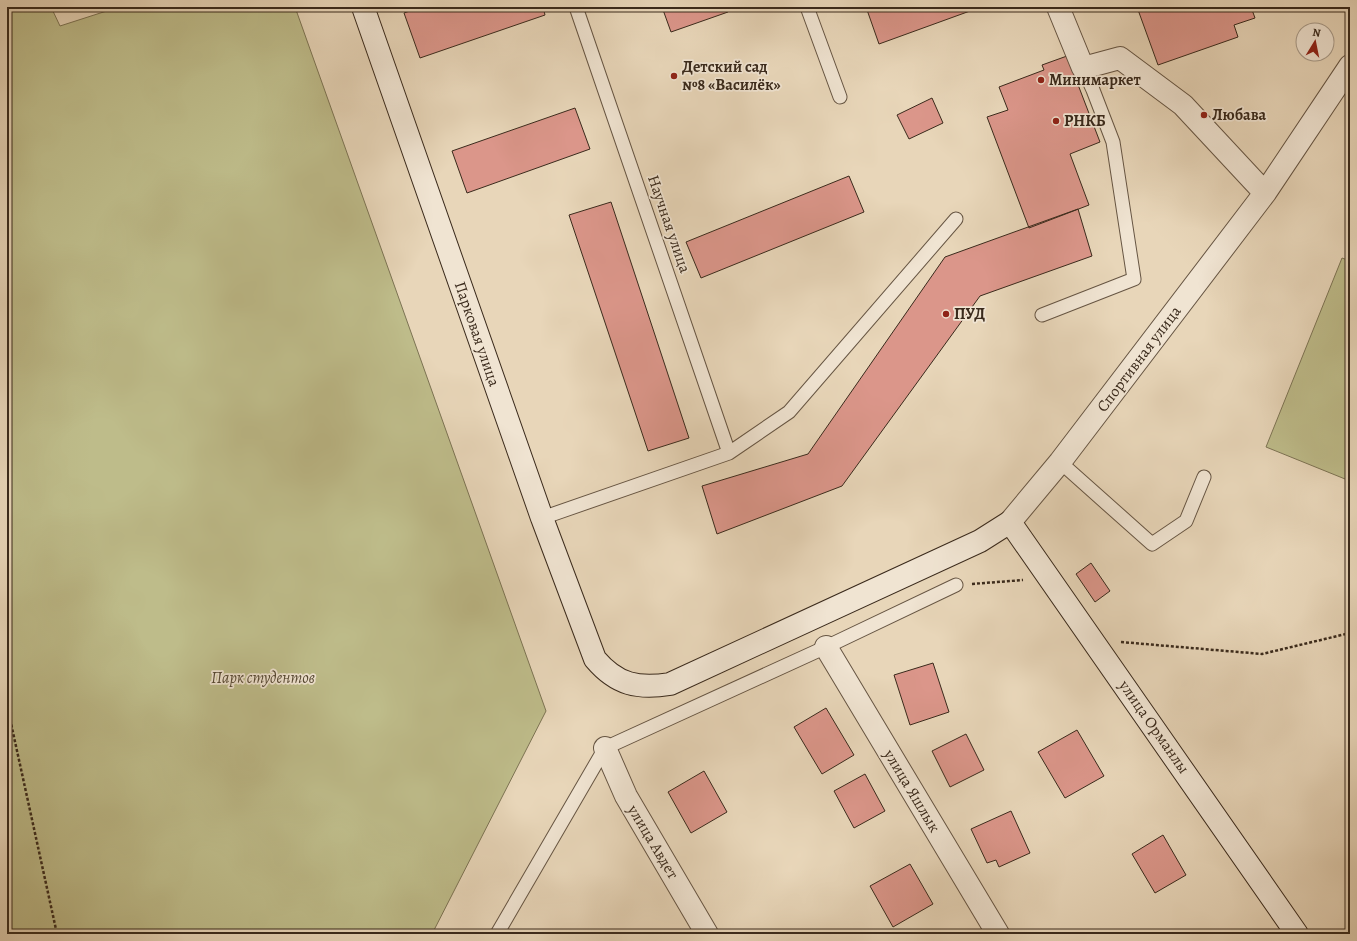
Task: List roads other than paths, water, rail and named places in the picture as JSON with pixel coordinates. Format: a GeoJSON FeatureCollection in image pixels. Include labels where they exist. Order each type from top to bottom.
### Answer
{"type":"FeatureCollection","features":[{"type":"Feature","properties":{"kind":"street","name":"Парковая улица"},"geometry":{"type":"LineString","coordinates":[[363,7],[542,518],[595,659]]}},
{"type":"Feature","properties":{"kind":"street"},"geometry":{"type":"LineString","coordinates":[[1058,7],[1083,68],[1120,58],[1183,105],[1265,193]]}},
{"type":"Feature","properties":{"kind":"street","name":"Спортивная улица"},"geometry":{"type":"LineString","coordinates":[[595,659],[605,671],[634,686],[655,687],[670,684],[980,541],[1010,522],[1060,462],[1265,193],[1350,66]]}},
{"type":"Feature","properties":{"kind":"street","name":"улица Орманлы"},"geometry":{"type":"LineString","coordinates":[[1010,522],[1094,640],[1297,934]]}},
{"type":"Feature","properties":{"kind":"street","name":"улица Яшлык"},"geometry":{"type":"LineString","coordinates":[[826,647],[998,934]]}},
{"type":"Feature","properties":{"kind":"street","name":"улица Авдет"},"geometry":{"type":"LineString","coordinates":[[605,748],[626,796],[707,934]]}},
{"type":"Feature","properties":{"kind":"lane","name":"Научная улица"},"geometry":{"type":"LineString","coordinates":[[576,7],[729,453]]}},
{"type":"Feature","properties":{"kind":"lane"},"geometry":{"type":"LineString","coordinates":[[807,7],[840,97]]}},
{"type":"Feature","properties":{"kind":"lane"},"geometry":{"type":"LineString","coordinates":[[1042,314],[1134,278],[1113,142],[1083,68]]}},
{"type":"Feature","properties":{"kind":"lane"},"geometry":{"type":"LineString","coordinates":[[542,518],[729,453],[789,412],[956,219]]}},
{"type":"Feature","properties":{"kind":"lane"},"geometry":{"type":"LineString","coordinates":[[1060,462],[1152,544],[1186,521],[1204,477]]}},
{"type":"Feature","properties":{"kind":"lane"},"geometry":{"type":"LineString","coordinates":[[498,934],[605,748],[826,647],[956,585]]}},
{"type":"Feature","properties":{"kind":"place","name":"Детский сад №8 «Василёк»"},"geometry":{"type":"Point","coordinates":[674,76]}},
{"type":"Feature","properties":{"kind":"place","name":"Минимаркет"},"geometry":{"type":"Point","coordinates":[1041,80]}},
{"type":"Feature","properties":{"kind":"place","name":"Любава"},"geometry":{"type":"Point","coordinates":[1204,115]}},
{"type":"Feature","properties":{"kind":"place","name":"РНКБ"},"geometry":{"type":"Point","coordinates":[1056,121]}},
{"type":"Feature","properties":{"kind":"place","name":"ПУД"},"geometry":{"type":"Point","coordinates":[946,314]}},
{"type":"Feature","properties":{"kind":"park label","name":"Парк студентов"},"geometry":{"type":"Point","coordinates":[263,678]}}]}
